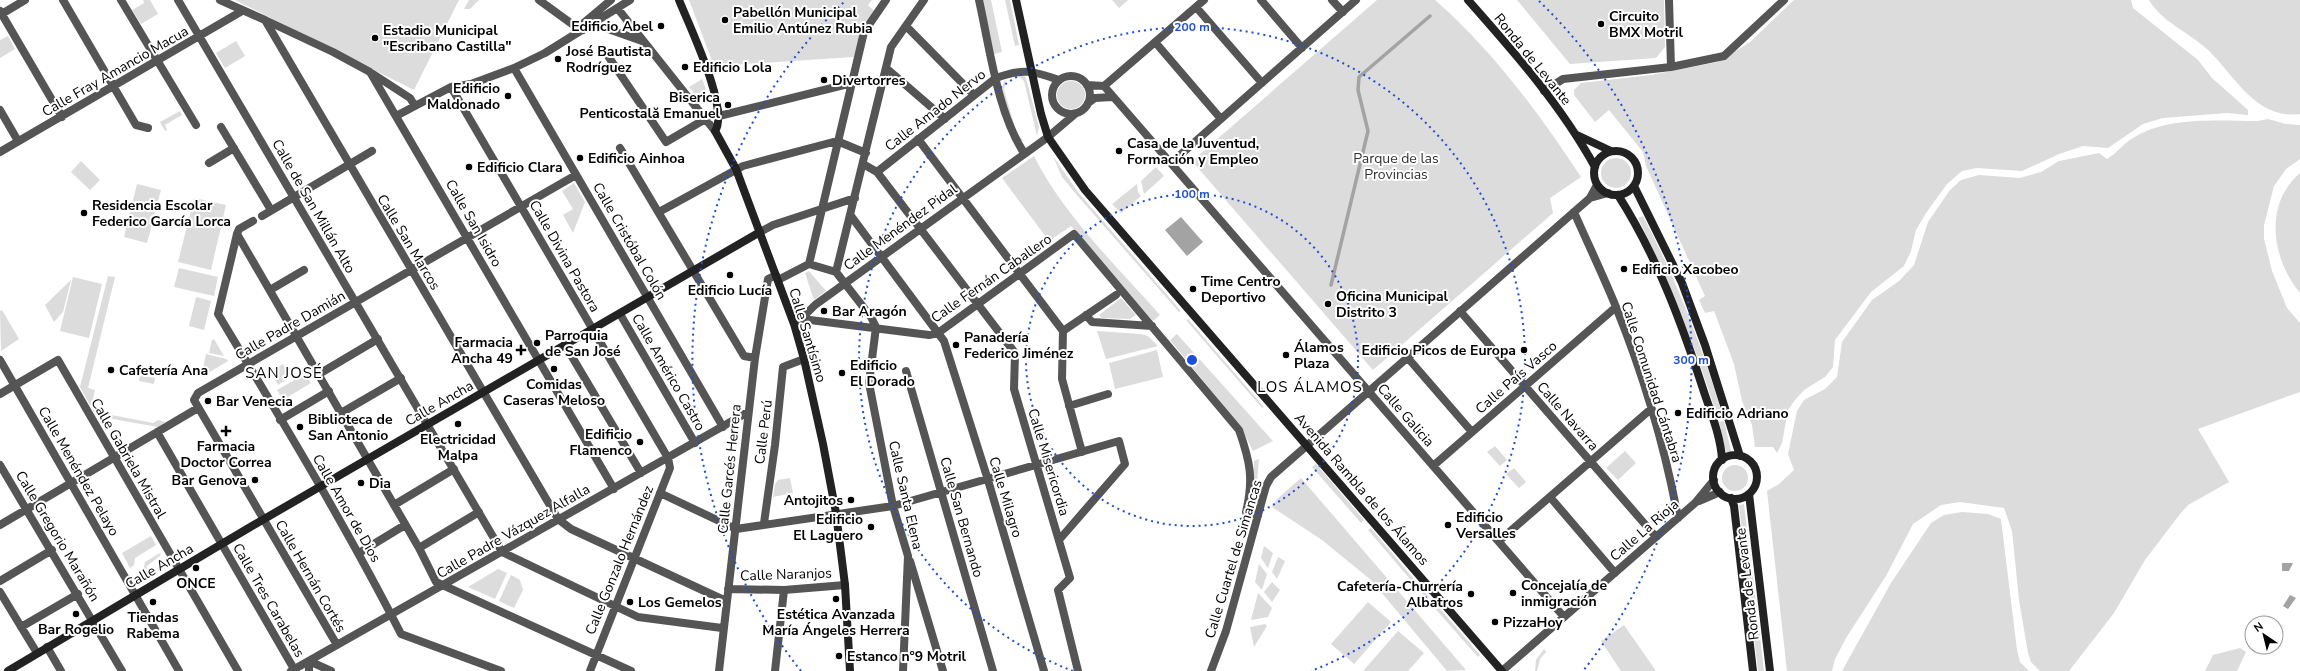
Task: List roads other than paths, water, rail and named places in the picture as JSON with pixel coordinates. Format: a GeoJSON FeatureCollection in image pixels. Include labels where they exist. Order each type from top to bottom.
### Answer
{"type":"FeatureCollection","features":[{"type":"Feature","properties":{"kind":"main road"},"geometry":{"type":"LineString","coordinates":[[679,0],[713,86],[719,113],[719,126],[715,131]]}},
{"type":"Feature","properties":{"kind":"main road","name":"Avenida Rambla de los Álamos"},"geometry":{"type":"LineString","coordinates":[[1016,0],[1031,71],[1048,137],[1085,190],[1502,671]]}},
{"type":"Feature","properties":{"kind":"main road","name":"Ronda de Levante"},"geometry":{"type":"LineString","coordinates":[[1468,0],[1502,38],[1578,135],[1595,167]]}},
{"type":"Feature","properties":{"kind":"main road","name":"Calle Santísimo"},"geometry":{"type":"LineString","coordinates":[[715,131],[736,169],[794,324],[804,359],[823,444],[836,513],[845,585],[850,671]]}},
{"type":"Feature","properties":{"kind":"main road","name":"Ronda de Levante"},"geometry":{"type":"LineString","coordinates":[[1578,135],[1611,151]]}},
{"type":"Feature","properties":{"kind":"main road"},"geometry":{"type":"LineString","coordinates":[[1611,151],[1626,153],[1632,158],[1638,171],[1634,186],[1630,190],[1618,195],[1608,193],[1598,185],[1595,179],[1595,167],[1601,157],[1611,151]]}},
{"type":"Feature","properties":{"kind":"main road"},"geometry":{"type":"LineString","coordinates":[[1634,186],[1682,283],[1705,345],[1740,456],[1734,455],[1722,460],[1715,469],[1714,480],[1720,492],[1731,498],[1743,497],[1749,494]]}},
{"type":"Feature","properties":{"kind":"main road"},"geometry":{"type":"LineString","coordinates":[[1618,195],[1648,247],[1668,290],[1708,404],[1722,460]]}},
{"type":"Feature","properties":{"kind":"main road","name":"Calle Ancha"},"geometry":{"type":"LineString","coordinates":[[8,671],[179,569],[760,232]]}},
{"type":"Feature","properties":{"kind":"main road","name":"Ronda de Levante"},"geometry":{"type":"LineString","coordinates":[[1740,456],[1750,461],[1757,474],[1754,488],[1749,494],[1770,671]]}},
{"type":"Feature","properties":{"kind":"main road","name":"Ronda de Levante"},"geometry":{"type":"LineString","coordinates":[[1731,498],[1734,506],[1753,671]]}},
{"type":"Feature","properties":{"kind":"street"},"geometry":{"type":"LineString","coordinates":[[25,0],[1,13],[62,117]]}},
{"type":"Feature","properties":{"kind":"street"},"geometry":{"type":"LineString","coordinates":[[63,0],[136,125],[148,128]]}},
{"type":"Feature","properties":{"kind":"street"},"geometry":{"type":"LineString","coordinates":[[120,0],[196,125]]}},
{"type":"Feature","properties":{"kind":"street","name":"Calle de San Millán Alto"},"geometry":{"type":"LineString","coordinates":[[178,0],[502,552]]}},
{"type":"Feature","properties":{"kind":"street"},"geometry":{"type":"LineString","coordinates":[[220,0],[333,52],[370,72],[410,98],[415,106]]}},
{"type":"Feature","properties":{"kind":"street"},"geometry":{"type":"LineString","coordinates":[[539,0],[572,24],[582,28]]}},
{"type":"Feature","properties":{"kind":"street"},"geometry":{"type":"LineString","coordinates":[[582,28],[611,0]]}},
{"type":"Feature","properties":{"kind":"street"},"geometry":{"type":"LineString","coordinates":[[396,116],[451,87],[471,84],[514,68],[582,28],[594,24],[630,0]]}},
{"type":"Feature","properties":{"kind":"street"},"geometry":{"type":"LineString","coordinates":[[809,264],[864,32],[886,0]]}},
{"type":"Feature","properties":{"kind":"street"},"geometry":{"type":"LineString","coordinates":[[836,272],[892,47],[924,0]]}},
{"type":"Feature","properties":{"kind":"street"},"geometry":{"type":"LineString","coordinates":[[979,0],[996,78],[1013,135],[1024,153]]}},
{"type":"Feature","properties":{"kind":"street"},"geometry":{"type":"LineString","coordinates":[[1087,85],[1104,86],[1204,0]]}},
{"type":"Feature","properties":{"kind":"street"},"geometry":{"type":"LineString","coordinates":[[1261,0],[1302,48]]}},
{"type":"Feature","properties":{"kind":"street"},"geometry":{"type":"LineString","coordinates":[[1332,0],[1343,12]]}},
{"type":"Feature","properties":{"kind":"street"},"geometry":{"type":"LineString","coordinates":[[1171,163],[1356,0]]}},
{"type":"Feature","properties":{"kind":"street"},"geometry":{"type":"LineString","coordinates":[[1669,0],[1671,67]]}},
{"type":"Feature","properties":{"kind":"street"},"geometry":{"type":"LineString","coordinates":[[1544,91],[1563,79],[1671,67],[1724,56],[1784,0]]}},
{"type":"Feature","properties":{"kind":"street"},"geometry":{"type":"LineString","coordinates":[[1196,7],[1262,83]]}},
{"type":"Feature","properties":{"kind":"street","name":"Calle Santísimo"},"geometry":{"type":"LineString","coordinates":[[618,9],[715,131]]}},
{"type":"Feature","properties":{"kind":"street","name":"Calle Fray Amancio Macua"},"geometry":{"type":"LineString","coordinates":[[0,152],[157,62],[242,11]]}},
{"type":"Feature","properties":{"kind":"street","name":"Calle San Marcos"},"geometry":{"type":"LineString","coordinates":[[265,20],[348,165],[558,519]]}},
{"type":"Feature","properties":{"kind":"street"},"geometry":{"type":"LineString","coordinates":[[594,24],[643,41]]}},
{"type":"Feature","properties":{"kind":"street"},"geometry":{"type":"LineString","coordinates":[[906,26],[974,95]]}},
{"type":"Feature","properties":{"kind":"street"},"geometry":{"type":"LineString","coordinates":[[1155,42],[1221,119]]}},
{"type":"Feature","properties":{"kind":"street"},"geometry":{"type":"LineString","coordinates":[[606,53],[666,142],[714,114],[852,83]]}},
{"type":"Feature","properties":{"kind":"street","name":"Calle Cristóbal Colón"},"geometry":{"type":"LineString","coordinates":[[514,68],[723,427]]}},
{"type":"Feature","properties":{"kind":"street"},"geometry":{"type":"LineString","coordinates":[[886,68],[945,119]]}},
{"type":"Feature","properties":{"kind":"street","name":"Calle Amado Nervo"},"geometry":{"type":"LineString","coordinates":[[877,172],[996,78],[1012,72],[1031,71],[1059,80]]}},
{"type":"Feature","properties":{"kind":"street","name":"Calle San Isidro"},"geometry":{"type":"LineString","coordinates":[[370,72],[614,489]]}},
{"type":"Feature","properties":{"kind":"street"},"geometry":{"type":"LineString","coordinates":[[1071,76],[1077,77],[1087,85],[1090,91],[1088,103],[1085,108],[1075,114],[1063,113],[1053,104],[1052,91],[1059,80],[1071,76]]}},
{"type":"Feature","properties":{"kind":"street","name":"Calle Galicia"},"geometry":{"type":"LineString","coordinates":[[1104,86],[1564,617]]}},
{"type":"Feature","properties":{"kind":"street","name":"Calle Divina Pastora"},"geometry":{"type":"LineString","coordinates":[[451,87],[668,458]]}},
{"type":"Feature","properties":{"kind":"street"},"geometry":{"type":"LineString","coordinates":[[1088,103],[1095,98],[1112,97]]}},
{"type":"Feature","properties":{"kind":"street"},"geometry":{"type":"LineString","coordinates":[[0,110],[18,141]]}},
{"type":"Feature","properties":{"kind":"street","name":"Calle Menéndez Pidal"},"geometry":{"type":"LineString","coordinates":[[794,324],[802,320],[815,305],[1048,137],[1075,114]]}},
{"type":"Feature","properties":{"kind":"street"},"geometry":{"type":"LineString","coordinates":[[221,127],[271,210]]}},
{"type":"Feature","properties":{"kind":"street"},"geometry":{"type":"LineString","coordinates":[[918,139],[1063,331],[1062,379],[1082,452]]}},
{"type":"Feature","properties":{"kind":"street"},"geometry":{"type":"LineString","coordinates":[[659,212],[736,169],[837,141],[866,153]]}},
{"type":"Feature","properties":{"kind":"street"},"geometry":{"type":"LineString","coordinates":[[209,162],[234,148]]}},
{"type":"Feature","properties":{"kind":"street"},"geometry":{"type":"LineString","coordinates":[[620,148],[744,356],[755,358]]}},
{"type":"Feature","properties":{"kind":"street"},"geometry":{"type":"LineString","coordinates":[[262,216],[372,151]]}},
{"type":"Feature","properties":{"kind":"street"},"geometry":{"type":"LineString","coordinates":[[863,164],[877,172],[977,304]]}},
{"type":"Feature","properties":{"kind":"street","name":"Calle Padre Damián"},"geometry":{"type":"LineString","coordinates":[[198,408],[194,400],[198,393],[576,175]]}},
{"type":"Feature","properties":{"kind":"street"},"geometry":{"type":"LineString","coordinates":[[1590,198],[1598,185]]}},
{"type":"Feature","properties":{"kind":"street"},"geometry":{"type":"LineString","coordinates":[[1590,198],[1608,193]]}},
{"type":"Feature","properties":{"kind":"street"},"geometry":{"type":"LineString","coordinates":[[760,232],[773,225],[855,198]]}},
{"type":"Feature","properties":{"kind":"street","name":"Calle Cuartel de Simancas"},"geometry":{"type":"LineString","coordinates":[[1211,671],[1226,631],[1266,486],[1271,477],[1306,444],[1590,198]]}},
{"type":"Feature","properties":{"kind":"street","name":"Calle Comunidad Cántabra"},"geometry":{"type":"LineString","coordinates":[[1574,212],[1616,307],[1651,409],[1678,518]]}},
{"type":"Feature","properties":{"kind":"street","name":"Calle Milagro"},"geometry":{"type":"LineString","coordinates":[[851,216],[938,333],[947,349],[988,480],[1044,671]]}},
{"type":"Feature","properties":{"kind":"street"},"geometry":{"type":"LineString","coordinates":[[253,221],[239,229],[237,234],[419,548],[436,582],[632,671]]}},
{"type":"Feature","properties":{"kind":"street","name":"Calle Amor de Dios"},"geometry":{"type":"LineString","coordinates":[[237,234],[218,314],[359,553],[392,613],[401,634],[501,671]]}},
{"type":"Feature","properties":{"kind":"street","name":"Calle Fernán Caballero"},"geometry":{"type":"LineString","coordinates":[[802,320],[876,327],[929,335],[938,333],[1074,234],[1152,326]]}},
{"type":"Feature","properties":{"kind":"street"},"geometry":{"type":"LineString","coordinates":[[777,278],[809,264],[836,272],[871,317],[876,327]]}},
{"type":"Feature","properties":{"kind":"street"},"geometry":{"type":"LineString","coordinates":[[270,290],[304,270]]}},
{"type":"Feature","properties":{"kind":"street","name":"Calle Garcés Herrera"},"geometry":{"type":"LineString","coordinates":[[719,671],[722,628],[736,529],[755,358],[768,279],[777,278]]}},
{"type":"Feature","properties":{"kind":"street"},"geometry":{"type":"LineString","coordinates":[[1063,331],[1116,294]]}},
{"type":"Feature","properties":{"kind":"street","name":"Calle Misericordia"},"geometry":{"type":"LineString","coordinates":[[977,304],[1015,353],[1014,389],[1070,578],[1058,590],[1078,671]]}},
{"type":"Feature","properties":{"kind":"street","name":"Calle País Vasco"},"geometry":{"type":"LineString","coordinates":[[1433,466],[1616,307]]}},
{"type":"Feature","properties":{"kind":"street","name":"Calle Navarra"},"geometry":{"type":"LineString","coordinates":[[1460,311],[1656,537]]}},
{"type":"Feature","properties":{"kind":"street","name":"Calle Américo Castro"},"geometry":{"type":"LineString","coordinates":[[620,314],[695,443]]}},
{"type":"Feature","properties":{"kind":"street"},"geometry":{"type":"LineString","coordinates":[[1086,315],[1092,322],[1152,326],[1239,430],[1250,460],[1251,493],[1246,512],[1258,516]]}},
{"type":"Feature","properties":{"kind":"street","name":"Calle Santa Elena"},"geometry":{"type":"LineString","coordinates":[[876,327],[868,383],[893,506],[908,556],[903,671]]}},
{"type":"Feature","properties":{"kind":"street"},"geometry":{"type":"LineString","coordinates":[[319,374],[378,339]]}},
{"type":"Feature","properties":{"kind":"street"},"geometry":{"type":"LineString","coordinates":[[565,345],[641,473]]}},
{"type":"Feature","properties":{"kind":"street"},"geometry":{"type":"LineString","coordinates":[[1407,357],[1472,432]]}},
{"type":"Feature","properties":{"kind":"street","name":"Calle Perú"},"geometry":{"type":"LineString","coordinates":[[764,523],[775,445],[783,367],[804,359]]}},
{"type":"Feature","properties":{"kind":"street","name":"Calle Menéndez Pelayo"},"geometry":{"type":"LineString","coordinates":[[0,360],[179,671]]}},
{"type":"Feature","properties":{"kind":"street","name":"Calle Gabriela Mistral"},"geometry":{"type":"LineString","coordinates":[[14,385],[58,360],[238,671]]}},
{"type":"Feature","properties":{"kind":"street","name":"Calle San Bernando"},"geometry":{"type":"LineString","coordinates":[[906,371],[993,671]]}},
{"type":"Feature","properties":{"kind":"street"},"geometry":{"type":"LineString","coordinates":[[341,413],[401,378]]}},
{"type":"Feature","properties":{"kind":"street"},"geometry":{"type":"LineString","coordinates":[[0,394],[14,385]]}},
{"type":"Feature","properties":{"kind":"street"},"geometry":{"type":"LineString","coordinates":[[280,420],[329,391]]}},
{"type":"Feature","properties":{"kind":"street"},"geometry":{"type":"LineString","coordinates":[[1069,406],[1108,394]]}},
{"type":"Feature","properties":{"kind":"street"},"geometry":{"type":"LineString","coordinates":[[0,525],[198,408]]}},
{"type":"Feature","properties":{"kind":"street","name":"Calle Hernán Cortés"},"geometry":{"type":"LineString","coordinates":[[198,408],[337,645]]}},
{"type":"Feature","properties":{"kind":"street"},"geometry":{"type":"LineString","coordinates":[[1498,541],[1651,409]]}},
{"type":"Feature","properties":{"kind":"street","name":"Calle Padre Vázquez Alfalla"},"geometry":{"type":"LineString","coordinates":[[292,670],[392,613],[444,586],[558,519],[614,489],[748,412]]}},
{"type":"Feature","properties":{"kind":"street","name":"Calle Tres Carabelas"},"geometry":{"type":"LineString","coordinates":[[157,432],[292,670]]}},
{"type":"Feature","properties":{"kind":"street"},"geometry":{"type":"LineString","coordinates":[[660,493],[736,529],[764,523],[893,506],[988,480],[1119,441],[1125,464],[1059,540]]}},
{"type":"Feature","properties":{"kind":"street","name":"Calle Gonzalo Hernández"},"geometry":{"type":"LineString","coordinates":[[590,671],[670,468],[668,458]]}},
{"type":"Feature","properties":{"kind":"street","name":"Calle Gregorio Marañón"},"geometry":{"type":"LineString","coordinates":[[0,465],[52,550],[122,671]]}},
{"type":"Feature","properties":{"kind":"street"},"geometry":{"type":"LineString","coordinates":[[394,505],[454,469]]}},
{"type":"Feature","properties":{"kind":"street","name":"Calle La Rioja"},"geometry":{"type":"LineString","coordinates":[[1502,671],[1695,503],[1714,480]]}},
{"type":"Feature","properties":{"kind":"street","name":"Calle La Rioja"},"geometry":{"type":"LineString","coordinates":[[1695,503],[1720,492]]}},
{"type":"Feature","properties":{"kind":"street"},"geometry":{"type":"LineString","coordinates":[[1550,497],[1615,573]]}},
{"type":"Feature","properties":{"kind":"street"},"geometry":{"type":"LineString","coordinates":[[419,548],[479,512]]}},
{"type":"Feature","properties":{"kind":"street"},"geometry":{"type":"LineString","coordinates":[[558,519],[571,529],[726,601]]}},
{"type":"Feature","properties":{"kind":"street"},"geometry":{"type":"LineString","coordinates":[[359,553],[405,525]]}},
{"type":"Feature","properties":{"kind":"street"},"geometry":{"type":"LineString","coordinates":[[0,581],[52,550]]}},
{"type":"Feature","properties":{"kind":"street"},"geometry":{"type":"LineString","coordinates":[[502,552],[638,617],[722,628]]}},
{"type":"Feature","properties":{"kind":"street"},"geometry":{"type":"LineString","coordinates":[[908,556],[943,671]]}},
{"type":"Feature","properties":{"kind":"street","name":"Calle Naranjos"},"geometry":{"type":"LineString","coordinates":[[728,589],[784,590],[845,585]]}},
{"type":"Feature","properties":{"kind":"street"},"geometry":{"type":"LineString","coordinates":[[775,671],[784,590]]}},
{"type":"Feature","properties":{"kind":"street"},"geometry":{"type":"LineString","coordinates":[[0,592],[37,653]]}},
{"type":"Feature","properties":{"kind":"street"},"geometry":{"type":"LineString","coordinates":[[22,627],[78,594]]}},
{"type":"Feature","properties":{"kind":"street"},"geometry":{"type":"LineString","coordinates":[[47,647],[61,671]]}},
{"type":"Feature","properties":{"kind":"street"},"geometry":{"type":"LineString","coordinates":[[309,671],[309,661],[331,671]]}},
{"type":"Feature","properties":{"kind":"waterway"},"geometry":{"type":"LineString","coordinates":[[1331,285],[1368,131],[1358,90],[1359,77],[1430,16]]}},
{"type":"Feature","properties":{"kind":"place","name":"Pabellón Municipal Emilio Antúnez Rubia"},"geometry":{"type":"Point","coordinates":[725,20]}},
{"type":"Feature","properties":{"kind":"place","name":"Circuito BMX Motril"},"geometry":{"type":"Point","coordinates":[1601,24]}},
{"type":"Feature","properties":{"kind":"place","name":"Edificio Abel"},"geometry":{"type":"Point","coordinates":[661,26]}},
{"type":"Feature","properties":{"kind":"place","name":"Estadio Municipal \"Escribano Castilla\""},"geometry":{"type":"Point","coordinates":[375,38]}},
{"type":"Feature","properties":{"kind":"place","name":"José Bautista Rodríguez"},"geometry":{"type":"Point","coordinates":[558,59]}},
{"type":"Feature","properties":{"kind":"place","name":"Edificio Lola"},"geometry":{"type":"Point","coordinates":[685,67]}},
{"type":"Feature","properties":{"kind":"place","name":"Divertorres"},"geometry":{"type":"Point","coordinates":[824,80]}},
{"type":"Feature","properties":{"kind":"place","name":"Edificio Maldonado"},"geometry":{"type":"Point","coordinates":[508,96]}},
{"type":"Feature","properties":{"kind":"place","name":"Biserica Penticostală Emanuel"},"geometry":{"type":"Point","coordinates":[728,105]}},
{"type":"Feature","properties":{"kind":"place","name":"Casa de la Juventud, Formación y Empleo"},"geometry":{"type":"Point","coordinates":[1119,151]}},
{"type":"Feature","properties":{"kind":"place","name":"Edificio Ainhoa"},"geometry":{"type":"Point","coordinates":[580,158]}},
{"type":"Feature","properties":{"kind":"place","name":"Edificio Clara"},"geometry":{"type":"Point","coordinates":[469,167]}},
{"type":"Feature","properties":{"kind":"place","name":"Residencia Escolar Federico García Lorca"},"geometry":{"type":"Point","coordinates":[84,213]}},
{"type":"Feature","properties":{"kind":"place","name":"Edificio Xacobeo"},"geometry":{"type":"Point","coordinates":[1624,269]}},
{"type":"Feature","properties":{"kind":"place","name":"Edificio Lucía"},"geometry":{"type":"Point","coordinates":[730,275]}},
{"type":"Feature","properties":{"kind":"place","name":"Time Centro Deportivo"},"geometry":{"type":"Point","coordinates":[1193,289]}},
{"type":"Feature","properties":{"kind":"place","name":"Oficina Municipal Distrito 3"},"geometry":{"type":"Point","coordinates":[1328,304]}},
{"type":"Feature","properties":{"kind":"place","name":"Bar Aragón"},"geometry":{"type":"Point","coordinates":[824,311]}},
{"type":"Feature","properties":{"kind":"place","name":"Parroquia de San José"},"geometry":{"type":"Point","coordinates":[537,343]}},
{"type":"Feature","properties":{"kind":"place","name":"Panadería Federico Jiménez"},"geometry":{"type":"Point","coordinates":[956,345]}},
{"type":"Feature","properties":{"kind":"place","name":"Farmacia Ancha 49"},"geometry":{"type":"Point","coordinates":[521,350]}},
{"type":"Feature","properties":{"kind":"place","name":"Edificio Picos de Europa"},"geometry":{"type":"Point","coordinates":[1524,350]}},
{"type":"Feature","properties":{"kind":"place","name":"Álamos Plaza"},"geometry":{"type":"Point","coordinates":[1286,355]}},
{"type":"Feature","properties":{"kind":"place","name":"Comidas Caseras Meloso"},"geometry":{"type":"Point","coordinates":[554,369]}},
{"type":"Feature","properties":{"kind":"place","name":"Cafetería Ana"},"geometry":{"type":"Point","coordinates":[111,370]}},
{"type":"Feature","properties":{"kind":"place","name":"Edificio El Dorado"},"geometry":{"type":"Point","coordinates":[842,373]}},
{"type":"Feature","properties":{"kind":"place","name":"Bar Venecia"},"geometry":{"type":"Point","coordinates":[208,401]}},
{"type":"Feature","properties":{"kind":"place","name":"Edificio Adriano"},"geometry":{"type":"Point","coordinates":[1678,413]}},
{"type":"Feature","properties":{"kind":"place","name":"Electricidad Malpa"},"geometry":{"type":"Point","coordinates":[458,424]}},
{"type":"Feature","properties":{"kind":"place","name":"Biblioteca de San Antonio"},"geometry":{"type":"Point","coordinates":[300,427]}},
{"type":"Feature","properties":{"kind":"place","name":"Farmacia Doctor Correa"},"geometry":{"type":"Point","coordinates":[226,431]}},
{"type":"Feature","properties":{"kind":"place","name":"Edificio Flamenco"},"geometry":{"type":"Point","coordinates":[640,442]}},
{"type":"Feature","properties":{"kind":"place","name":"Bar Genova"},"geometry":{"type":"Point","coordinates":[255,480]}},
{"type":"Feature","properties":{"kind":"place","name":"Dia"},"geometry":{"type":"Point","coordinates":[361,483]}},
{"type":"Feature","properties":{"kind":"place","name":"Antojitos"},"geometry":{"type":"Point","coordinates":[851,500]}},
{"type":"Feature","properties":{"kind":"place","name":"Edificio Versalles"},"geometry":{"type":"Point","coordinates":[1448,525]}},
{"type":"Feature","properties":{"kind":"place","name":"Edificio El Laguero"},"geometry":{"type":"Point","coordinates":[871,527]}},
{"type":"Feature","properties":{"kind":"place","name":"ONCE"},"geometry":{"type":"Point","coordinates":[196,568]}},
{"type":"Feature","properties":{"kind":"place","name":"Concejalía de inmigración"},"geometry":{"type":"Point","coordinates":[1513,593]}},
{"type":"Feature","properties":{"kind":"place","name":"Cafetería-Churrería Albatros"},"geometry":{"type":"Point","coordinates":[1471,594]}},
{"type":"Feature","properties":{"kind":"place","name":"Estética Avanzada María Ángeles Herrera"},"geometry":{"type":"Point","coordinates":[836,599]}},
{"type":"Feature","properties":{"kind":"place","name":"Tiendas Rabema"},"geometry":{"type":"Point","coordinates":[153,602]}},
{"type":"Feature","properties":{"kind":"place","name":"Los Gemelos"},"geometry":{"type":"Point","coordinates":[630,602]}},
{"type":"Feature","properties":{"kind":"place","name":"Bar Rogelio"},"geometry":{"type":"Point","coordinates":[76,614]}},
{"type":"Feature","properties":{"kind":"place","name":"PizzaHoy"},"geometry":{"type":"Point","coordinates":[1495,622]}},
{"type":"Feature","properties":{"kind":"place","name":"Estanco n°9 Motril"},"geometry":{"type":"Point","coordinates":[839,656]}},
{"type":"Feature","properties":{"kind":"district","name":"SAN JOSÉ"},"geometry":{"type":"Point","coordinates":[284,373]}},
{"type":"Feature","properties":{"kind":"district","name":"LOS ÁLAMOS"},"geometry":{"type":"Point","coordinates":[1310,387]}},
{"type":"Feature","properties":{"kind":"park label","name":"Parque de las Provincias"},"geometry":{"type":"Point","coordinates":[1396,166]}}]}
